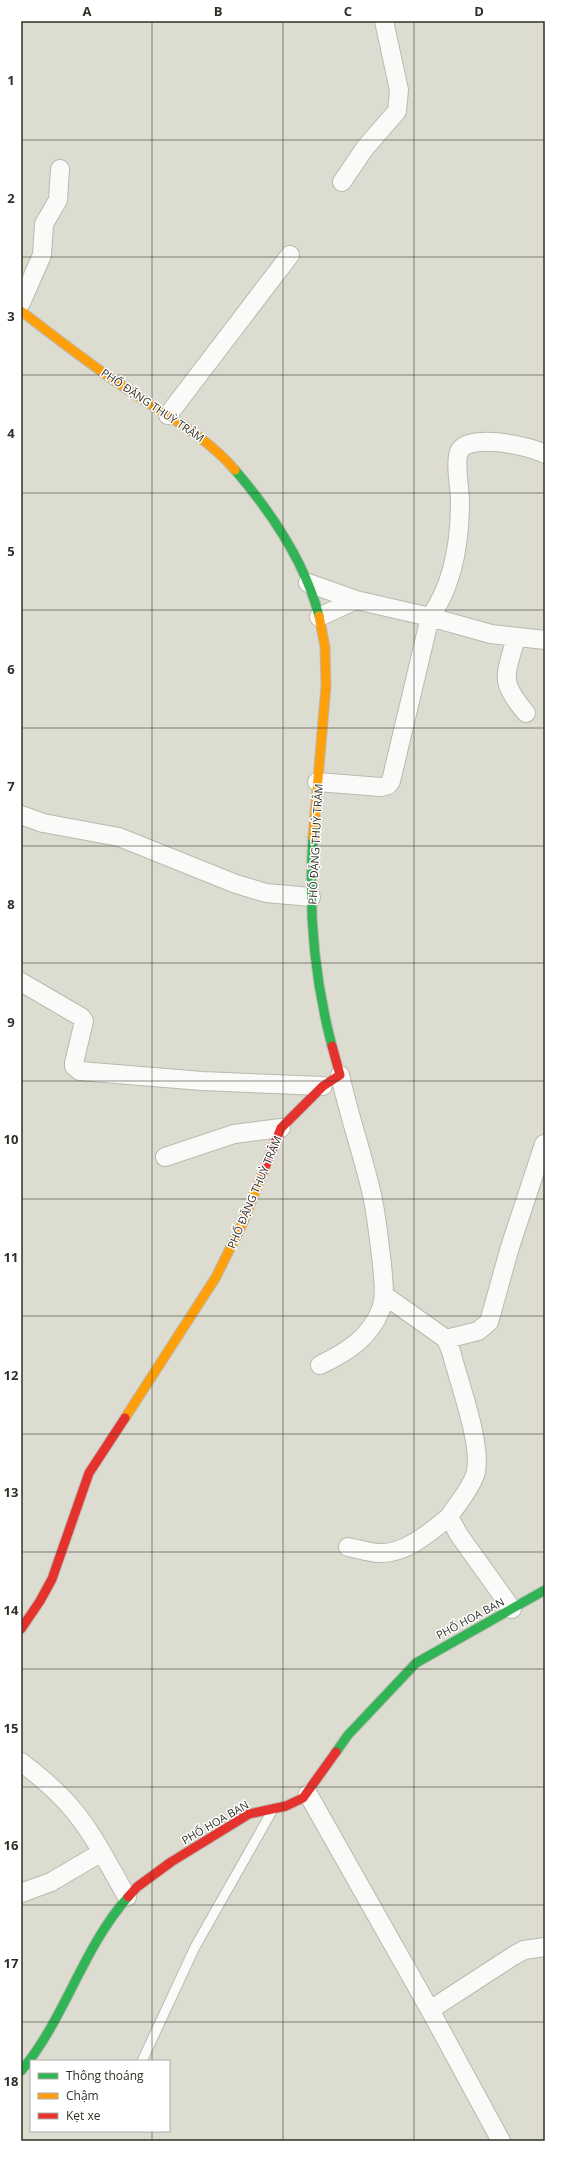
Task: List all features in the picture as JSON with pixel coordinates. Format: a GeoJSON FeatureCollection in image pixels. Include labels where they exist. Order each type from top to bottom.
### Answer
{"type":"FeatureCollection","features":[{"type":"Feature","properties":{"kind":"street"},"geometry":{"type":"LineString","coordinates":[[342,182],[365,148],[398,111],[399,90],[384,21]]}},
{"type":"Feature","properties":{"kind":"street"},"geometry":{"type":"LineString","coordinates":[[21,304],[42,255],[44,224],[58,200],[60,169]]}},
{"type":"Feature","properties":{"kind":"street"},"geometry":{"type":"LineString","coordinates":[[168,415],[290,255]]}},
{"type":"Feature","properties":{"kind":"street","name":"PHỐ ĐẶNG THUỲ TRÂM"},"geometry":{"type":"LineString","coordinates":[[21,312],[110,378],[212,445],[231,465],[277,528],[308,583],[319,617],[325,649],[326,685],[317,782],[311,897],[318,982],[331,1046],[340,1075],[323,1086],[282,1128],[243,1222],[216,1277],[90,1473],[75,1506],[54,1572],[45,1591],[21,1629]]}},
{"type":"Feature","properties":{"kind":"street"},"geometry":{"type":"LineString","coordinates":[[317,782],[381,787],[388,785],[391,781],[430,617],[442,601],[451,572],[458,531],[460,501],[458,459],[461,449],[465,445],[492,442],[512,444],[545,454]]}},
{"type":"Feature","properties":{"kind":"street"},"geometry":{"type":"LineString","coordinates":[[308,583],[356,600],[430,617],[491,634],[545,640]]}},
{"type":"Feature","properties":{"kind":"street"},"geometry":{"type":"LineString","coordinates":[[319,617],[356,600]]}},
{"type":"Feature","properties":{"kind":"street"},"geometry":{"type":"LineString","coordinates":[[516,637],[506,681],[513,697],[526,713]]}},
{"type":"Feature","properties":{"kind":"street"},"geometry":{"type":"LineString","coordinates":[[24,822],[119,837],[236,884],[266,894],[311,897]]}},
{"type":"Feature","properties":{"kind":"street"},"geometry":{"type":"LineString","coordinates":[[21,982],[81,1017],[84,1021],[74,1063],[74,1066],[80,1072],[202,1081],[323,1086]]}},
{"type":"Feature","properties":{"kind":"street"},"geometry":{"type":"LineString","coordinates":[[320,1364],[343,1354],[365,1336],[375,1322],[382,1308],[384,1295],[380,1243],[372,1197],[340,1075]]}},
{"type":"Feature","properties":{"kind":"street"},"geometry":{"type":"LineString","coordinates":[[165,1157],[234,1134],[282,1128]]}},
{"type":"Feature","properties":{"kind":"street"},"geometry":{"type":"LineString","coordinates":[[446,1340],[478,1331],[489,1322],[510,1247],[544,1144]]}},
{"type":"Feature","properties":{"kind":"street"},"geometry":{"type":"LineString","coordinates":[[348,1547],[379,1553],[390,1552],[413,1542],[449,1517],[475,1475],[477,1463],[472,1430],[451,1351],[446,1340],[384,1295]]}},
{"type":"Feature","properties":{"kind":"street"},"geometry":{"type":"LineString","coordinates":[[449,1517],[459,1535],[512,1609]]}},
{"type":"Feature","properties":{"kind":"street","name":"PHỐ HOA BAN"},"geometry":{"type":"LineString","coordinates":[[30,2060],[38,2051],[90,1952],[127,1897],[155,1873],[219,1831],[249,1814],[295,1803],[308,1794],[319,1775],[348,1735],[403,1674],[426,1656],[545,1590]]}},
{"type":"Feature","properties":{"kind":"street"},"geometry":{"type":"LineString","coordinates":[[21,1762],[43,1779],[70,1805],[102,1852],[127,1897]]}},
{"type":"Feature","properties":{"kind":"street"},"geometry":{"type":"LineString","coordinates":[[308,1794],[430,2010],[501,2141]]}},
{"type":"Feature","properties":{"kind":"street"},"geometry":{"type":"LineString","coordinates":[[21,1893],[51,1882],[102,1852]]}},
{"type":"Feature","properties":{"kind":"street"},"geometry":{"type":"LineString","coordinates":[[430,2010],[513,1956],[524,1950],[545,1947]]}},
{"type":"Feature","properties":{"kind":"street","name":"PHỐ HOA BAN"},"geometry":{"type":"LineString","coordinates":[[21,2071],[30,2060]]}},
{"type":"Feature","properties":{"kind":"lane"},"geometry":{"type":"LineString","coordinates":[[142,2060],[195,1947],[273,1808]]}},
{"type":"Feature","properties":{"kind":"traffic: fast"},"geometry":{"type":"LineString","coordinates":[[235,470],[274,520],[296,557],[313,596],[319,616]]}},
{"type":"Feature","properties":{"kind":"traffic: fast"},"geometry":{"type":"LineString","coordinates":[[313,837],[311,890],[314,942],[321,994],[332,1046]]}},
{"type":"Feature","properties":{"kind":"traffic: fast"},"geometry":{"type":"LineString","coordinates":[[336,1752],[348,1735],[416,1663],[545,1590]]}},
{"type":"Feature","properties":{"kind":"traffic: fast"},"geometry":{"type":"LineString","coordinates":[[21,2071],[50,2029],[98,1939],[112,1917],[128,1897]]}},
{"type":"Feature","properties":{"kind":"traffic: slow"},"geometry":{"type":"LineString","coordinates":[[21,311],[98,369],[197,435],[223,457],[235,470]]}},
{"type":"Feature","properties":{"kind":"traffic: slow"},"geometry":{"type":"LineString","coordinates":[[313,837],[326,686],[325,647],[319,616]]}},
{"type":"Feature","properties":{"kind":"traffic: slow"},"geometry":{"type":"LineString","coordinates":[[125,1418],[216,1277],[243,1222],[263,1172]]}},
{"type":"Feature","properties":{"kind":"traffic: jam"},"geometry":{"type":"LineString","coordinates":[[263,1172],[281,1128],[323,1086],[340,1075],[332,1046]]}},
{"type":"Feature","properties":{"kind":"traffic: jam"},"geometry":{"type":"LineString","coordinates":[[21,1629],[40,1601],[52,1579],[89,1473],[125,1418]]}},
{"type":"Feature","properties":{"kind":"traffic: jam"},"geometry":{"type":"LineString","coordinates":[[128,1897],[137,1887],[171,1862],[249,1814],[286,1806],[303,1798],[336,1752]]}}]}
